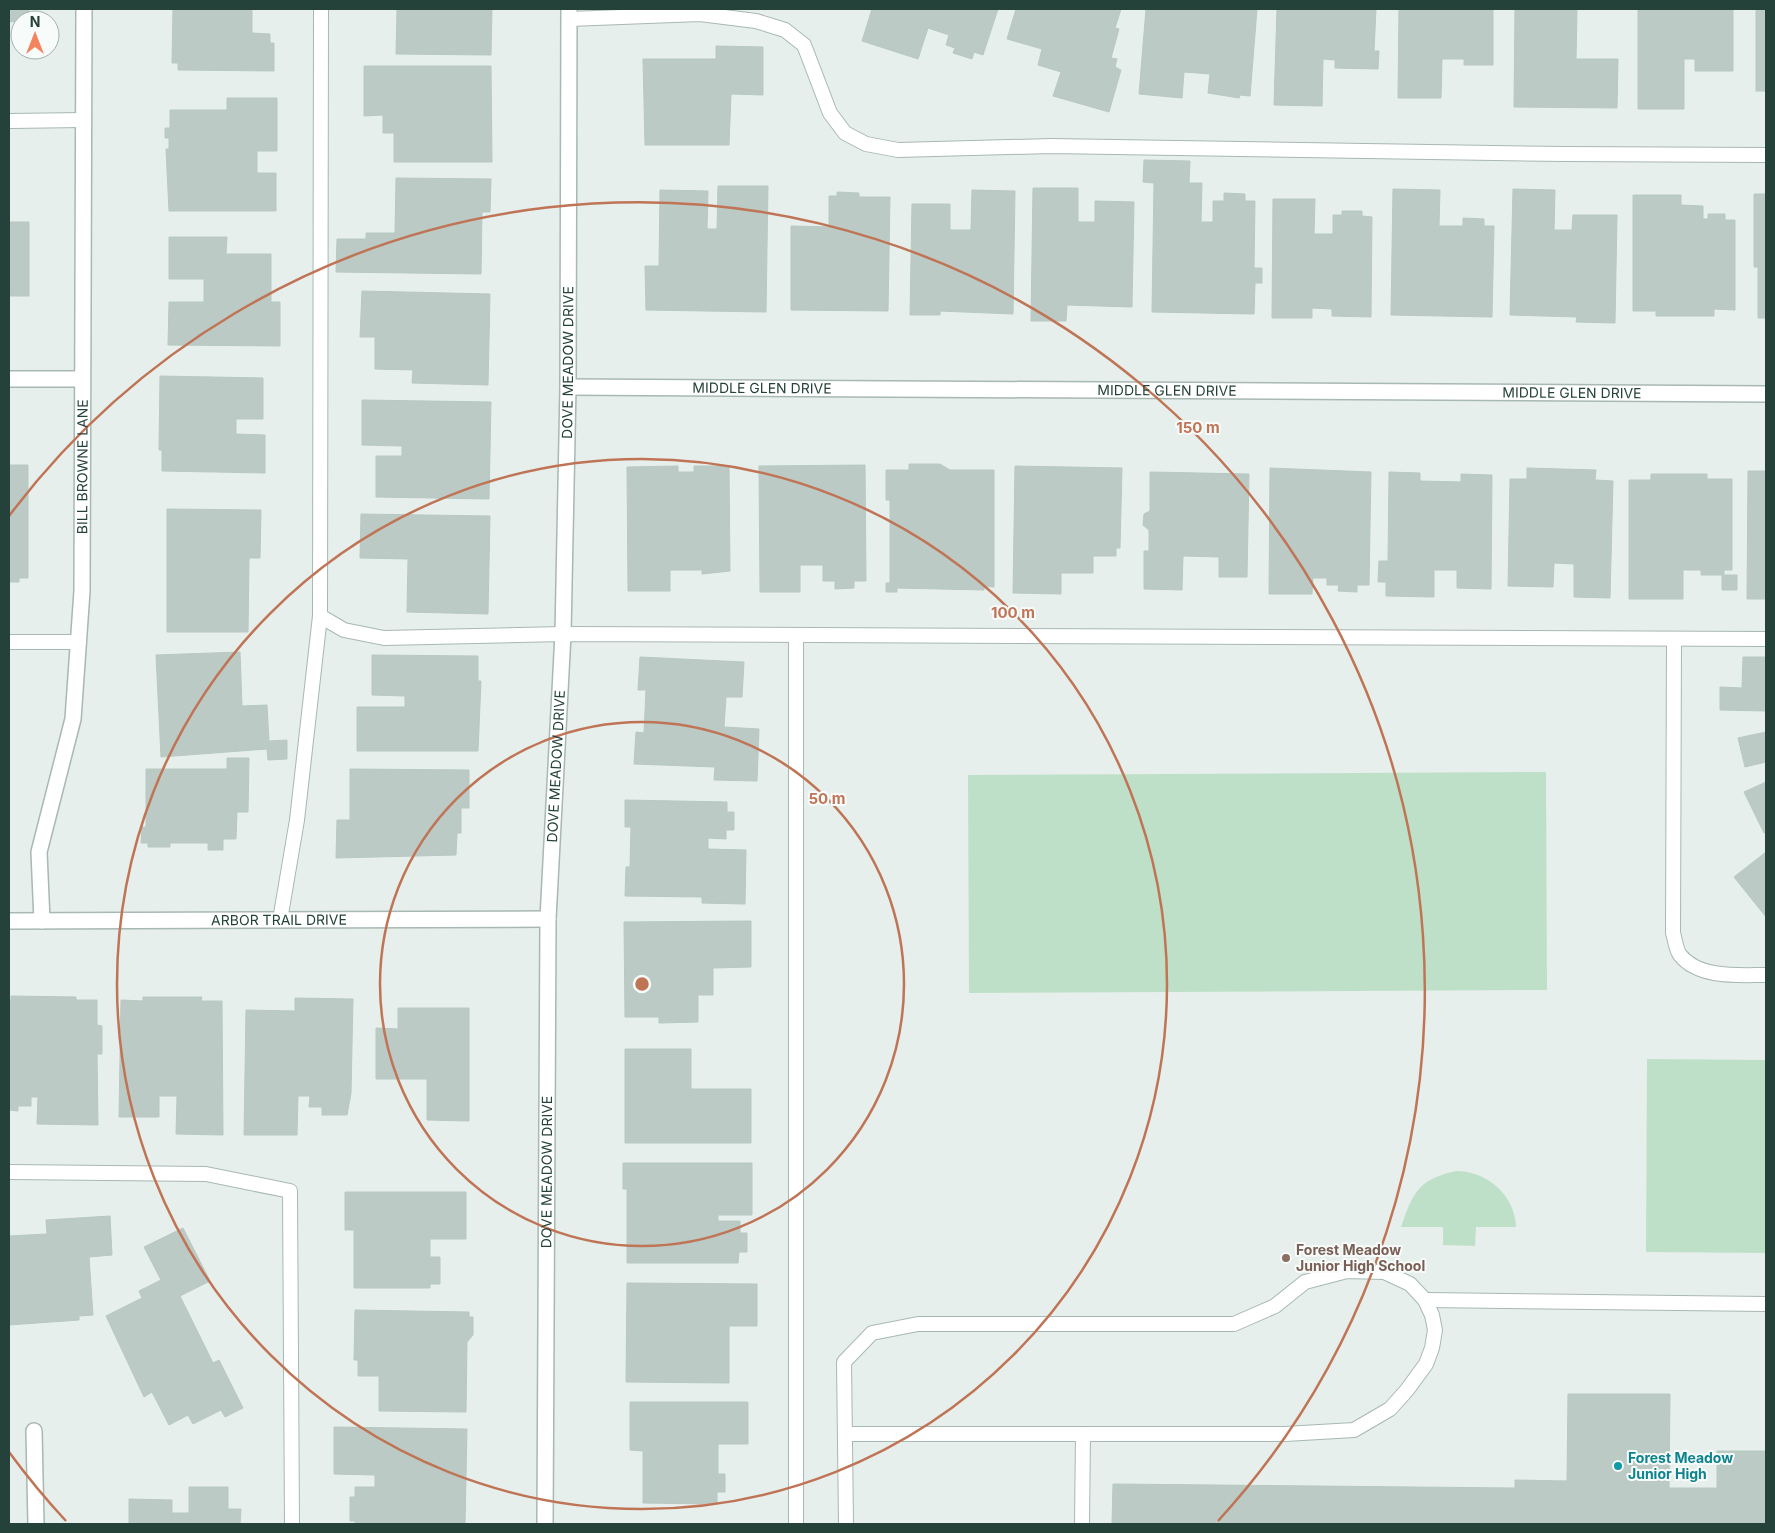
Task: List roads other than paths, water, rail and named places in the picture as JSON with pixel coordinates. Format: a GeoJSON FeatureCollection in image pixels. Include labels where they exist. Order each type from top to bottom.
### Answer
{"type":"FeatureCollection","features":[{"type":"Feature","properties":{"kind":"street","name":"BILL BROWNE LANE"},"geometry":{"type":"LineString","coordinates":[[42,920],[39,852],[73,719],[82,591],[84,9]]}},
{"type":"Feature","properties":{"kind":"street","name":"DOVE MEADOW DRIVE"},"geometry":{"type":"LineString","coordinates":[[545,1524],[548,919],[563,634],[568,387],[569,14]]}},
{"type":"Feature","properties":{"kind":"street"},"geometry":{"type":"LineString","coordinates":[[9,379],[82,379]]}},
{"type":"Feature","properties":{"kind":"street","name":"MIDDLE GLEN DRIVE"},"geometry":{"type":"LineString","coordinates":[[568,387],[1766,394]]}},
{"type":"Feature","properties":{"kind":"street","name":"ARBOR TRAIL DRIVE"},"geometry":{"type":"LineString","coordinates":[[9,920],[548,919]]}},
{"type":"Feature","properties":{"kind":"street"},"geometry":{"type":"LineString","coordinates":[[34,1431],[36,1524]]}},
{"type":"Feature","properties":{"kind":"lane"},"geometry":{"type":"LineString","coordinates":[[280,920],[297,820],[320,616],[321,9]]}},
{"type":"Feature","properties":{"kind":"lane"},"geometry":{"type":"LineString","coordinates":[[569,14],[700,14],[756,21],[785,30],[804,45],[830,113],[844,133],[866,144],[898,150],[1051,146],[1564,154],[1766,155]]}},
{"type":"Feature","properties":{"kind":"lane"},"geometry":{"type":"LineString","coordinates":[[9,121],[83,120]]}},
{"type":"Feature","properties":{"kind":"lane"},"geometry":{"type":"LineString","coordinates":[[320,616],[344,630],[384,638],[563,634],[1766,639]]}},
{"type":"Feature","properties":{"kind":"lane"},"geometry":{"type":"LineString","coordinates":[[796,635],[796,1524]]}},
{"type":"Feature","properties":{"kind":"lane"},"geometry":{"type":"LineString","coordinates":[[1674,640],[1673,933],[1680,955],[1697,968],[1719,975],[1766,975]]}},
{"type":"Feature","properties":{"kind":"lane"},"geometry":{"type":"LineString","coordinates":[[9,642],[79,642]]}},
{"type":"Feature","properties":{"kind":"lane"},"geometry":{"type":"LineString","coordinates":[[9,1172],[206,1174],[290,1191],[292,1524]]}},
{"type":"Feature","properties":{"kind":"lane"},"geometry":{"type":"LineString","coordinates":[[844,1434],[1285,1434],[1354,1430],[1390,1409],[1426,1364],[1432,1348],[1435,1330],[1432,1314],[1425,1300],[1410,1284],[1384,1272],[1347,1271],[1306,1282],[1274,1306],[1234,1324],[918,1324],[872,1332],[844,1362],[844,1434],[846,1524]]}},
{"type":"Feature","properties":{"kind":"lane"},"geometry":{"type":"LineString","coordinates":[[1425,1300],[1766,1304]]}},
{"type":"Feature","properties":{"kind":"lane"},"geometry":{"type":"LineString","coordinates":[[1082,1524],[1083,1434]]}},
{"type":"Feature","properties":{"kind":"place","name":"Forest Meadow Junior High School"},"geometry":{"type":"Point","coordinates":[1286,1258]}},
{"type":"Feature","properties":{"kind":"place","name":"Forest Meadow Junior High"},"geometry":{"type":"Point","coordinates":[1618,1466]}}]}
